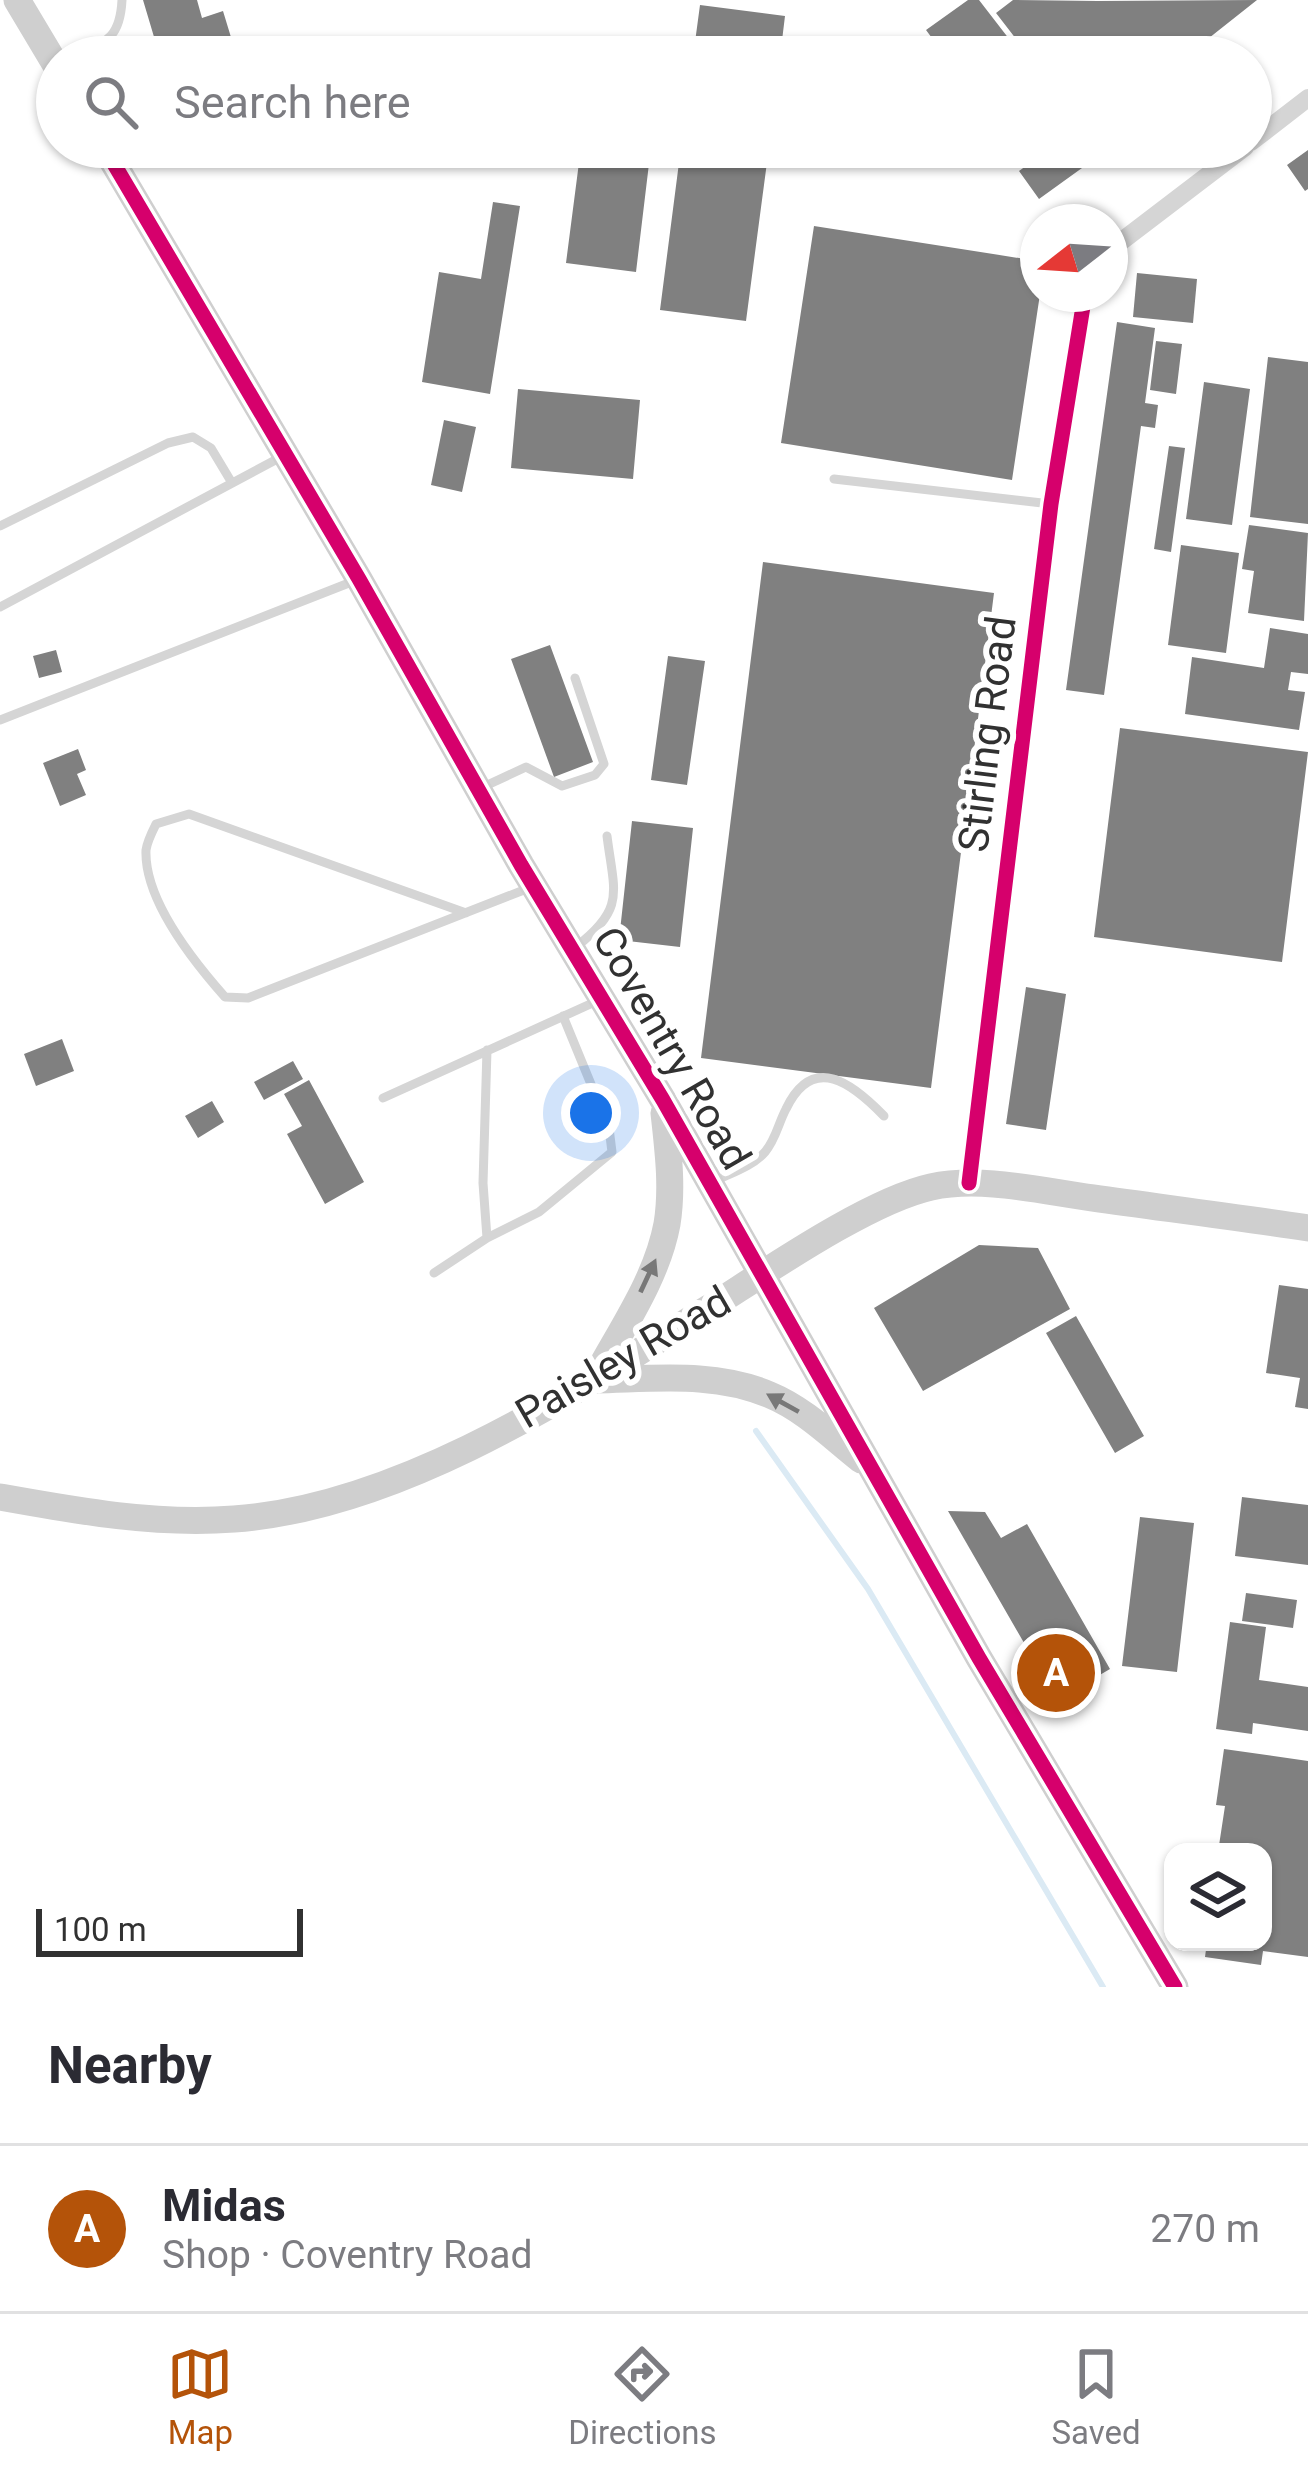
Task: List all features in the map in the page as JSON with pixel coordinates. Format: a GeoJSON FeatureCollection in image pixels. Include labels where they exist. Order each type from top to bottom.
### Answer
{"type":"FeatureCollection","features":[{"type":"Feature","properties":{"kind":"street"},"geometry":{"type":"LineString","coordinates":[[17,0],[39,36]]}},
{"type":"Feature","properties":{"kind":"street"},"geometry":{"type":"LineString","coordinates":[[1272,126],[1308,98]]}},
{"type":"Feature","properties":{"kind":"street","name":"Coventry Road"},"geometry":{"type":"LineString","coordinates":[[116,168],[663,1100],[979,1658],[1175,1987]]}},
{"type":"Feature","properties":{"kind":"street"},"geometry":{"type":"LineString","coordinates":[[1128,236],[1218,168]]}},
{"type":"Feature","properties":{"kind":"street","name":"Stirling Road"},"geometry":{"type":"LineString","coordinates":[[969,1183],[1052,504],[1082,312]]}},
{"type":"Feature","properties":{"kind":"street"},"geometry":{"type":"LineString","coordinates":[[663,1100],[670,1174],[667,1222],[649,1276],[595,1380],[709,1379],[746,1387],[800,1412],[876,1473]]}},
{"type":"Feature","properties":{"kind":"street","name":"Paisley Road"},"geometry":{"type":"LineString","coordinates":[[0,1497],[154,1520],[231,1520],[358,1496],[394,1483],[595,1380],[762,1275],[905,1194],[969,1183],[1308,1228]]}},
{"type":"Feature","properties":{"kind":"lane"},"geometry":{"type":"LineString","coordinates":[[111,36],[118,30],[122,0]]}},
{"type":"Feature","properties":{"kind":"lane"},"geometry":{"type":"LineString","coordinates":[[0,526],[168,443],[193,437],[211,448],[232,483]]}},
{"type":"Feature","properties":{"kind":"lane"},"geometry":{"type":"LineString","coordinates":[[0,607],[285,455]]}},
{"type":"Feature","properties":{"kind":"lane"},"geometry":{"type":"LineString","coordinates":[[834,478],[1052,504]]}},
{"type":"Feature","properties":{"kind":"lane"},"geometry":{"type":"LineString","coordinates":[[0,720],[359,579]]}},
{"type":"Feature","properties":{"kind":"lane"},"geometry":{"type":"LineString","coordinates":[[478,789],[516,769],[534,770],[562,787],[595,775],[604,764],[575,677]]}},
{"type":"Feature","properties":{"kind":"lane"},"geometry":{"type":"LineString","coordinates":[[466,913],[189,814],[156,824],[146,848],[151,886],[194,963],[225,997],[248,998],[466,913],[534,886]]}},
{"type":"Feature","properties":{"kind":"lane"},"geometry":{"type":"LineString","coordinates":[[572,950],[604,926],[615,900],[607,836]]}},
{"type":"Feature","properties":{"kind":"lane"},"geometry":{"type":"LineString","coordinates":[[383,1099],[602,999]]}},
{"type":"Feature","properties":{"kind":"lane"},"geometry":{"type":"LineString","coordinates":[[434,1273],[487,1238],[539,1212],[612,1152],[609,1129],[563,1016]]}},
{"type":"Feature","properties":{"kind":"lane"},"geometry":{"type":"LineString","coordinates":[[487,1050],[483,1183],[487,1238]]}},
{"type":"Feature","properties":{"kind":"lane"},"geometry":{"type":"LineString","coordinates":[[710,1183],[761,1157],[776,1137],[787,1106],[811,1080],[842,1081],[884,1116]]}},
{"type":"Feature","properties":{"kind":"building"},"geometry":{"type":"Polygon","coordinates":[[[143,0],[197,0],[202,18],[223,11],[231,36],[154,36],[143,0]]]}},
{"type":"Feature","properties":{"kind":"building"},"geometry":{"type":"Polygon","coordinates":[[[968,0],[979,0],[1007,36],[930,36],[926,30],[968,0]]]}},
{"type":"Feature","properties":{"kind":"building"},"geometry":{"type":"Polygon","coordinates":[[[1013,0],[1257,0],[1212,36],[1014,36],[996,13],[1013,0]]]}},
{"type":"Feature","properties":{"kind":"building"},"geometry":{"type":"Polygon","coordinates":[[[700,5],[785,16],[783,36],[696,36],[700,5]]]}},
{"type":"Feature","properties":{"kind":"building"},"geometry":{"type":"Polygon","coordinates":[[[1308,150],[1308,189],[1305,191],[1287,165],[1308,150]]]}},
{"type":"Feature","properties":{"kind":"building"},"geometry":{"type":"Polygon","coordinates":[[[578,168],[648,168],[636,272],[566,263],[578,168]]]}},
{"type":"Feature","properties":{"kind":"building"},"geometry":{"type":"Polygon","coordinates":[[[678,168],[766,168],[746,321],[660,310],[678,168]]]}},
{"type":"Feature","properties":{"kind":"building"},"geometry":{"type":"Polygon","coordinates":[[[1023,168],[1082,168],[1039,199],[1019,171],[1023,168]]]}},
{"type":"Feature","properties":{"kind":"building"},"geometry":{"type":"Polygon","coordinates":[[[493,202],[520,206],[490,394],[422,382],[439,272],[481,279],[493,202]]]}},
{"type":"Feature","properties":{"kind":"building"},"geometry":{"type":"Polygon","coordinates":[[[814,226],[1020,258],[1020,312],[1037,312],[1012,480],[781,443],[814,226]]]}},
{"type":"Feature","properties":{"kind":"building"},"geometry":{"type":"Polygon","coordinates":[[[1137,273],[1197,279],[1193,323],[1133,317],[1137,273]]]}},
{"type":"Feature","properties":{"kind":"building"},"geometry":{"type":"Polygon","coordinates":[[[1117,322],[1155,328],[1145,403],[1158,405],[1155,428],[1141,426],[1104,695],[1066,690],[1117,322]]]}},
{"type":"Feature","properties":{"kind":"building"},"geometry":{"type":"Polygon","coordinates":[[[1156,341],[1182,344],[1176,394],[1150,390],[1156,341]]]}},
{"type":"Feature","properties":{"kind":"building"},"geometry":{"type":"Polygon","coordinates":[[[1268,357],[1308,362],[1308,524],[1250,517],[1268,357]]]}},
{"type":"Feature","properties":{"kind":"building"},"geometry":{"type":"Polygon","coordinates":[[[1204,382],[1250,389],[1232,525],[1186,519],[1204,382]]]}},
{"type":"Feature","properties":{"kind":"building"},"geometry":{"type":"Polygon","coordinates":[[[518,389],[640,400],[633,479],[511,468],[518,389]]]}},
{"type":"Feature","properties":{"kind":"building"},"geometry":{"type":"Polygon","coordinates":[[[444,420],[476,427],[462,492],[431,485],[444,420]]]}},
{"type":"Feature","properties":{"kind":"building"},"geometry":{"type":"Polygon","coordinates":[[[1169,446],[1185,448],[1171,552],[1154,549],[1169,446]]]}},
{"type":"Feature","properties":{"kind":"building"},"geometry":{"type":"Polygon","coordinates":[[[1249,525],[1308,533],[1304,621],[1248,613],[1254,571],[1242,569],[1249,525]]]}},
{"type":"Feature","properties":{"kind":"building"},"geometry":{"type":"Polygon","coordinates":[[[1181,545],[1239,553],[1226,653],[1168,645],[1181,545]]]}},
{"type":"Feature","properties":{"kind":"building"},"geometry":{"type":"Polygon","coordinates":[[[763,562],[994,593],[931,1088],[701,1058],[763,562]]]}},
{"type":"Feature","properties":{"kind":"building"},"geometry":{"type":"Polygon","coordinates":[[[1270,628],[1308,634],[1308,674],[1291,672],[1288,690],[1305,692],[1299,730],[1185,714],[1192,657],[1264,668],[1270,628]]]}},
{"type":"Feature","properties":{"kind":"building"},"geometry":{"type":"Polygon","coordinates":[[[550,645],[593,762],[554,777],[511,659],[550,645]]]}},
{"type":"Feature","properties":{"kind":"building"},"geometry":{"type":"Polygon","coordinates":[[[56,650],[62,672],[39,678],[33,656],[56,650]]]}},
{"type":"Feature","properties":{"kind":"building"},"geometry":{"type":"Polygon","coordinates":[[[668,656],[705,661],[687,785],[651,780],[668,656]]]}},
{"type":"Feature","properties":{"kind":"building"},"geometry":{"type":"Polygon","coordinates":[[[1120,728],[1308,752],[1282,962],[1094,937],[1120,728]]]}},
{"type":"Feature","properties":{"kind":"building"},"geometry":{"type":"Polygon","coordinates":[[[78,749],[86,770],[77,774],[86,795],[60,806],[43,763],[78,749]]]}},
{"type":"Feature","properties":{"kind":"building"},"geometry":{"type":"Polygon","coordinates":[[[632,821],[693,828],[680,947],[619,940],[632,821]]]}},
{"type":"Feature","properties":{"kind":"building"},"geometry":{"type":"Polygon","coordinates":[[[1026,987],[1066,994],[1046,1130],[1006,1124],[1026,987]]]}},
{"type":"Feature","properties":{"kind":"building"},"geometry":{"type":"Polygon","coordinates":[[[62,1039],[74,1071],[36,1086],[24,1054],[62,1039]]]}},
{"type":"Feature","properties":{"kind":"building"},"geometry":{"type":"Polygon","coordinates":[[[293,1061],[303,1079],[264,1100],[254,1082],[293,1061]]]}},
{"type":"Feature","properties":{"kind":"building"},"geometry":{"type":"Polygon","coordinates":[[[309,1080],[364,1182],[325,1204],[287,1134],[302,1126],[284,1094],[309,1080]]]}},
{"type":"Feature","properties":{"kind":"building"},"geometry":{"type":"Polygon","coordinates":[[[212,1101],[224,1122],[198,1138],[185,1116],[212,1101]]]}},
{"type":"Feature","properties":{"kind":"building"},"geometry":{"type":"Polygon","coordinates":[[[979,1245],[1038,1248],[1070,1309],[923,1391],[874,1308],[979,1245]]]}},
{"type":"Feature","properties":{"kind":"building"},"geometry":{"type":"Polygon","coordinates":[[[1279,1285],[1308,1289],[1308,1409],[1295,1407],[1300,1378],[1266,1373],[1279,1285]]]}},
{"type":"Feature","properties":{"kind":"building"},"geometry":{"type":"Polygon","coordinates":[[[1076,1316],[1144,1436],[1115,1453],[1046,1333],[1076,1316]]]}},
{"type":"Feature","properties":{"kind":"building"},"geometry":{"type":"Polygon","coordinates":[[[1242,1497],[1308,1505],[1308,1565],[1235,1556],[1242,1497]]]}},
{"type":"Feature","properties":{"kind":"building"},"geometry":{"type":"Polygon","coordinates":[[[948,1511],[985,1512],[1001,1538],[1027,1524],[1110,1669],[1057,1700],[948,1511]]]}},
{"type":"Feature","properties":{"kind":"building"},"geometry":{"type":"Polygon","coordinates":[[[1140,1517],[1194,1523],[1177,1672],[1122,1666],[1140,1517]]]}},
{"type":"Feature","properties":{"kind":"building"},"geometry":{"type":"Polygon","coordinates":[[[1246,1593],[1297,1600],[1293,1628],[1242,1621],[1246,1593]]]}},
{"type":"Feature","properties":{"kind":"building"},"geometry":{"type":"Polygon","coordinates":[[[1230,1622],[1266,1627],[1259,1680],[1308,1687],[1308,1731],[1253,1723],[1252,1734],[1216,1729],[1230,1622]]]}},
{"type":"Feature","properties":{"kind":"building"},"geometry":{"type":"Polygon","coordinates":[[[1224,1749],[1308,1761],[1308,1957],[1263,1951],[1272,1951],[1272,1843],[1219,1843],[1225,1806],[1216,1805],[1224,1749]]]}},
{"type":"Feature","properties":{"kind":"building"},"geometry":{"type":"Polygon","coordinates":[[[1206,1951],[1263,1951],[1261,1965],[1205,1957],[1206,1951]]]}},
{"type":"Feature","properties":{"kind":"waterway"},"geometry":{"type":"LineString","coordinates":[[756,1431],[868,1589],[1103,1987]]}},
{"type":"Feature","properties":{"kind":"cycle path"},"geometry":{"type":"LineString","coordinates":[[116,168],[521,865],[663,1100],[979,1658],[1175,1987]]}},
{"type":"Feature","properties":{"kind":"cycle path"},"geometry":{"type":"LineString","coordinates":[[969,1183],[1051,504],[1082,312]]}},
{"type":"Feature","properties":{"kind":"place","name":"Midas"},"geometry":{"type":"Point","coordinates":[1056,1673]}}]}
